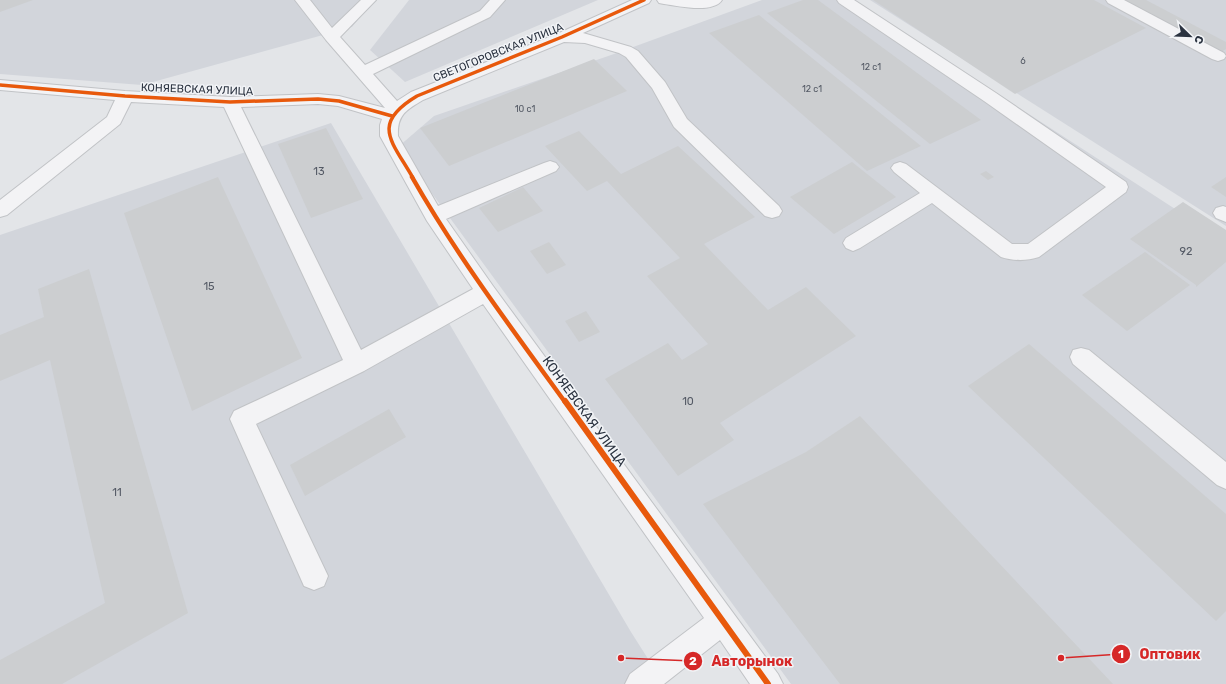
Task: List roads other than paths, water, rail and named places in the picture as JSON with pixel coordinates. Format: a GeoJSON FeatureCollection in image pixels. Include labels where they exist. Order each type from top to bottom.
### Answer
{"type":"FeatureCollection","features":[{"type":"Feature","properties":{"kind":"street"},"geometry":{"type":"LineString","coordinates":[[302,0],[331,37],[363,72],[394,114]]}},
{"type":"Feature","properties":{"kind":"street"},"geometry":{"type":"LineString","coordinates":[[331,37],[369,0]]}},
{"type":"Feature","properties":{"kind":"street"},"geometry":{"type":"LineString","coordinates":[[363,72],[485,14],[498,0]]}},
{"type":"Feature","properties":{"kind":"street","name":"СВЕТОГОРОВСКАЯ УЛИЦА"},"geometry":{"type":"LineString","coordinates":[[394,114],[405,103],[417,96],[562,37],[644,0]]}},
{"type":"Feature","properties":{"kind":"street"},"geometry":{"type":"LineString","coordinates":[[664,0],[702,4],[716,0]]}},
{"type":"Feature","properties":{"kind":"street"},"geometry":{"type":"LineString","coordinates":[[844,0],[990,97],[1120,187],[1032,252],[1008,252],[900,168]]}},
{"type":"Feature","properties":{"kind":"street"},"geometry":{"type":"LineString","coordinates":[[1113,0],[1218,56]]}},
{"type":"Feature","properties":{"kind":"street"},"geometry":{"type":"LineString","coordinates":[[562,37],[586,38],[625,50],[632,54],[659,86],[680,123],[772,211]]}},
{"type":"Feature","properties":{"kind":"street","name":"КОНЯЕВСКАЯ УЛИЦА"},"geometry":{"type":"LineString","coordinates":[[0,85],[125,96],[230,102],[318,99],[339,101],[394,114],[389,123],[389,136],[434,216],[486,292],[768,684]]}},
{"type":"Feature","properties":{"kind":"street"},"geometry":{"type":"LineString","coordinates":[[0,210],[114,120],[125,96]]}},
{"type":"Feature","properties":{"kind":"street"},"geometry":{"type":"LineString","coordinates":[[230,102],[356,364]]}},
{"type":"Feature","properties":{"kind":"street"},"geometry":{"type":"LineString","coordinates":[[434,216],[550,167]]}},
{"type":"Feature","properties":{"kind":"street"},"geometry":{"type":"LineString","coordinates":[[853,243],[933,194]]}},
{"type":"Feature","properties":{"kind":"street"},"geometry":{"type":"LineString","coordinates":[[314,576],[242,419],[356,364],[486,292]]}},
{"type":"Feature","properties":{"kind":"street"},"geometry":{"type":"LineString","coordinates":[[1081,357],[1226,477]]}},
{"type":"Feature","properties":{"kind":"street"},"geometry":{"type":"LineString","coordinates":[[640,684],[722,621]]}},
{"type":"Feature","properties":{"kind":"place","name":"Авторынок"},"geometry":{"type":"Point","coordinates":[621,658]}},
{"type":"Feature","properties":{"kind":"place","name":"Оптовик"},"geometry":{"type":"Point","coordinates":[1061,658]}}]}
